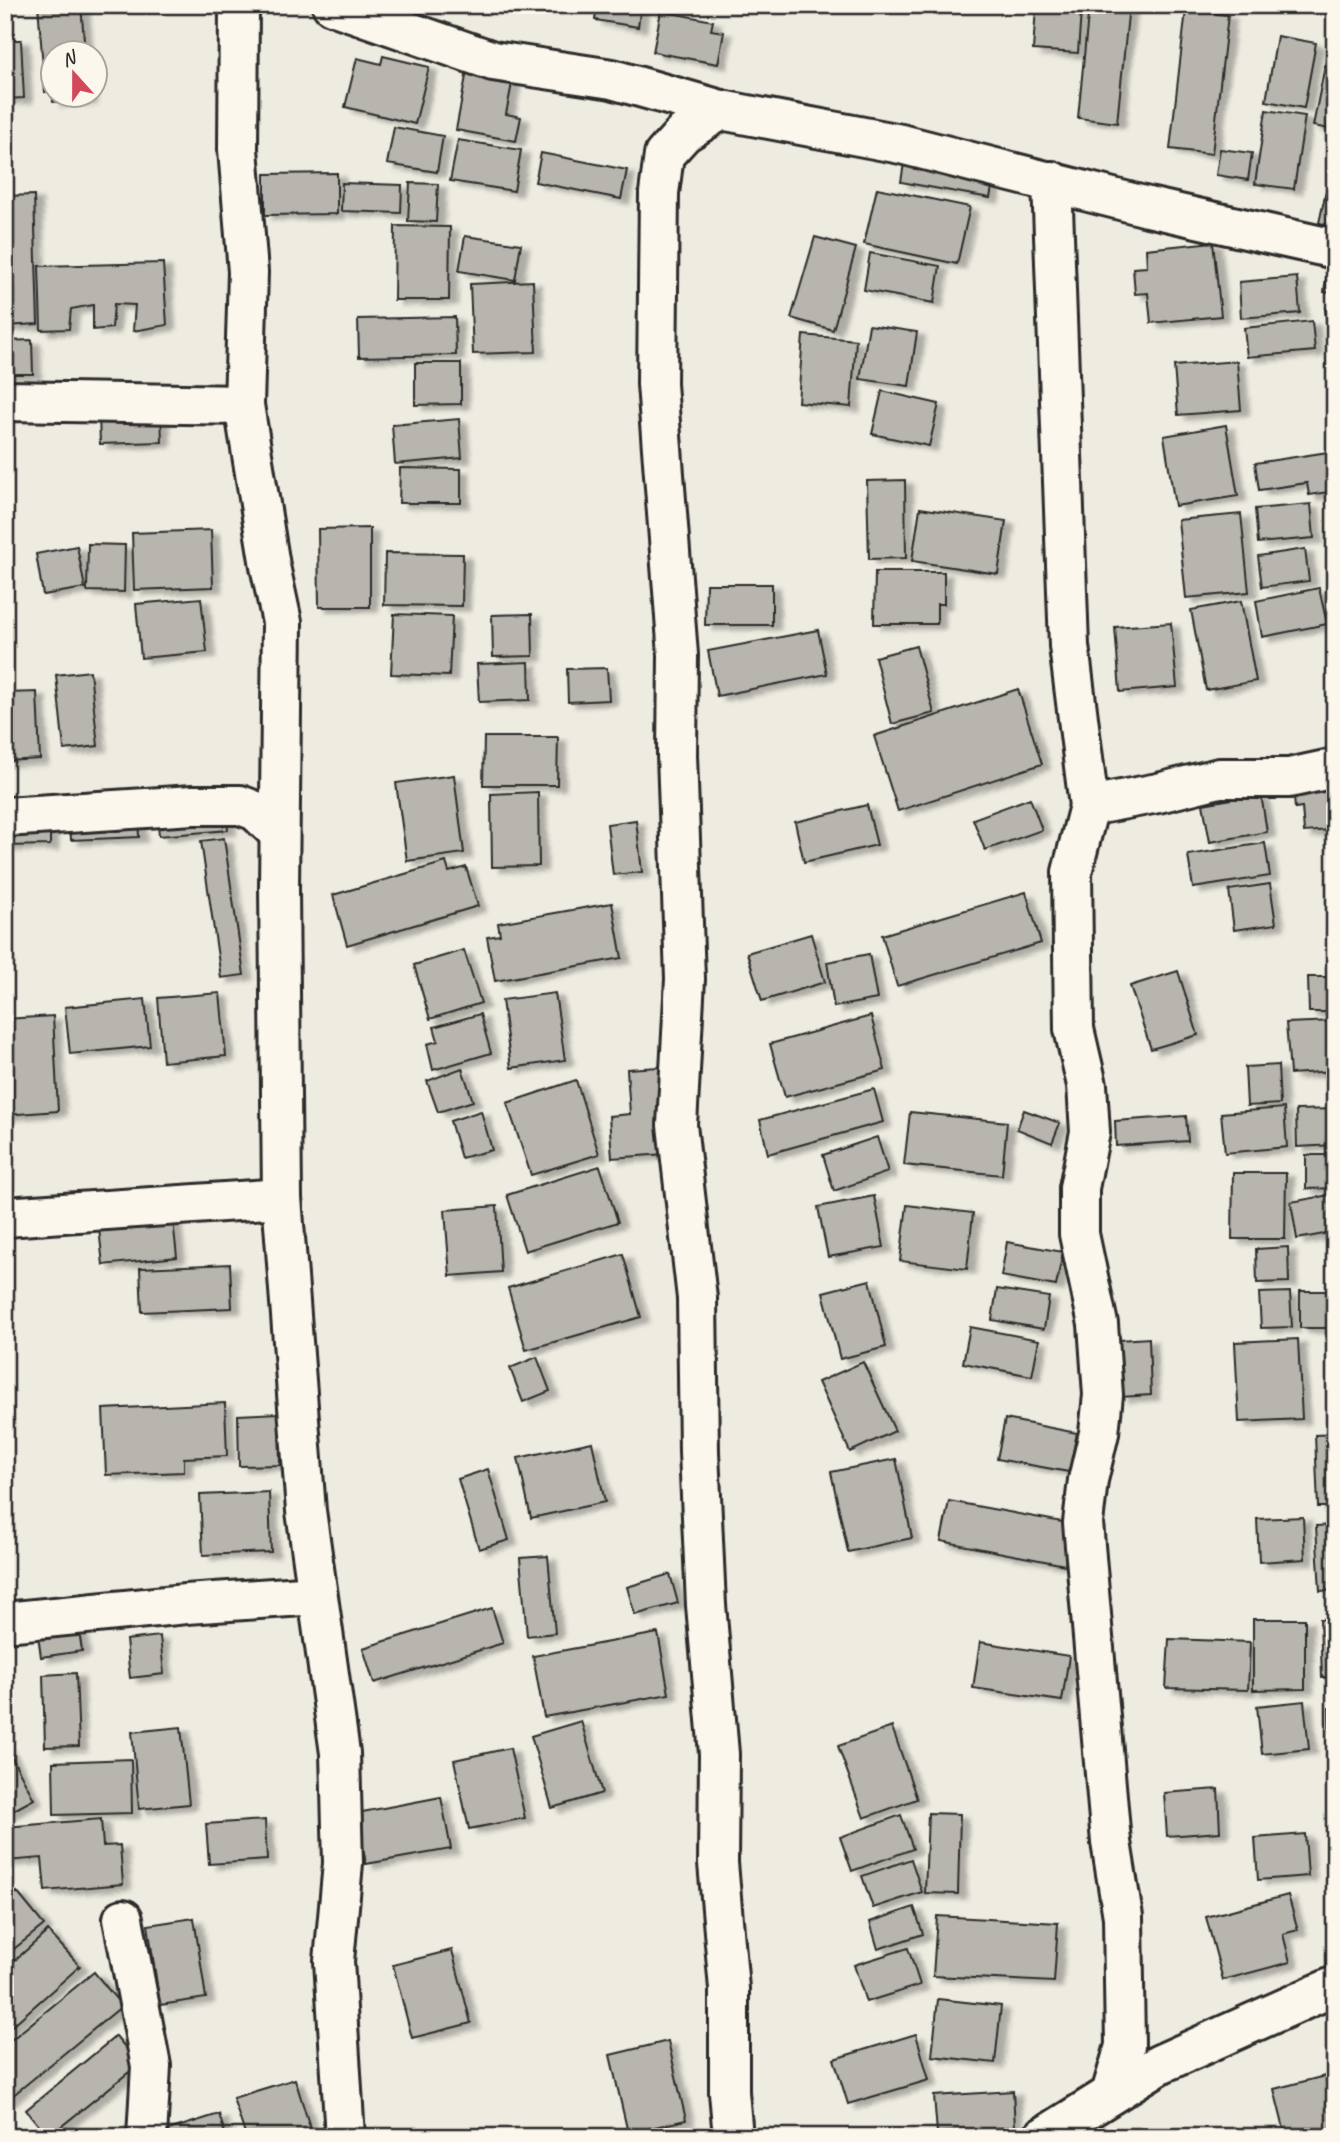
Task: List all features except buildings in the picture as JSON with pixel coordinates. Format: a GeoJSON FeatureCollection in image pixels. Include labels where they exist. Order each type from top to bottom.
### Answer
{"type":"FeatureCollection","features":[{"type":"Feature","properties":{"kind":"street"},"geometry":{"type":"LineString","coordinates":[[239,5],[237,149],[248,272],[244,405],[270,566],[282,621],[279,833],[282,1198],[306,1511],[340,1753],[342,1863],[334,1961],[345,2137]]}},
{"type":"Feature","properties":{"kind":"street"},"geometry":{"type":"LineString","coordinates":[[332,5],[493,61],[612,79],[721,110],[901,144],[1148,207],[1335,249]]}},
{"type":"Feature","properties":{"kind":"street"},"geometry":{"type":"LineString","coordinates":[[721,110],[684,133],[664,155],[659,193],[657,384],[678,654],[677,755],[685,979],[677,1125],[697,1298],[699,1452],[706,1605],[719,1754],[718,1863],[729,1989],[729,2092],[733,2137]]}},
{"type":"Feature","properties":{"kind":"street"},"geometry":{"type":"LineString","coordinates":[[1052,181],[1069,646],[1089,806],[1072,872],[1072,1004],[1074,1029],[1087,1084],[1090,1132],[1079,1188],[1079,1234],[1098,1324],[1103,1395],[1083,1523],[1111,1842],[1123,1917],[1125,2046],[1111,2094]]}},
{"type":"Feature","properties":{"kind":"street"},"geometry":{"type":"LineString","coordinates":[[5,401],[244,405]]}},
{"type":"Feature","properties":{"kind":"street"},"geometry":{"type":"LineString","coordinates":[[1089,806],[1219,778],[1289,778],[1335,768]]}},
{"type":"Feature","properties":{"kind":"street"},"geometry":{"type":"LineString","coordinates":[[5,817],[193,805],[240,805],[256,811],[279,833]]}},
{"type":"Feature","properties":{"kind":"street"},"geometry":{"type":"LineString","coordinates":[[5,1217],[282,1198]]}},
{"type":"Feature","properties":{"kind":"street"},"geometry":{"type":"LineString","coordinates":[[5,1622],[186,1604],[317,1595]]}},
{"type":"Feature","properties":{"kind":"street"},"geometry":{"type":"LineString","coordinates":[[123,1919],[151,2067],[147,2137]]}},
{"type":"Feature","properties":{"kind":"street"},"geometry":{"type":"LineString","coordinates":[[1043,2137],[1160,2064],[1335,1986]]}},
{"type":"Feature","properties":{"kind":"street"},"geometry":{"type":"LineString","coordinates":[[1125,2046],[1160,2064]]}}]}
